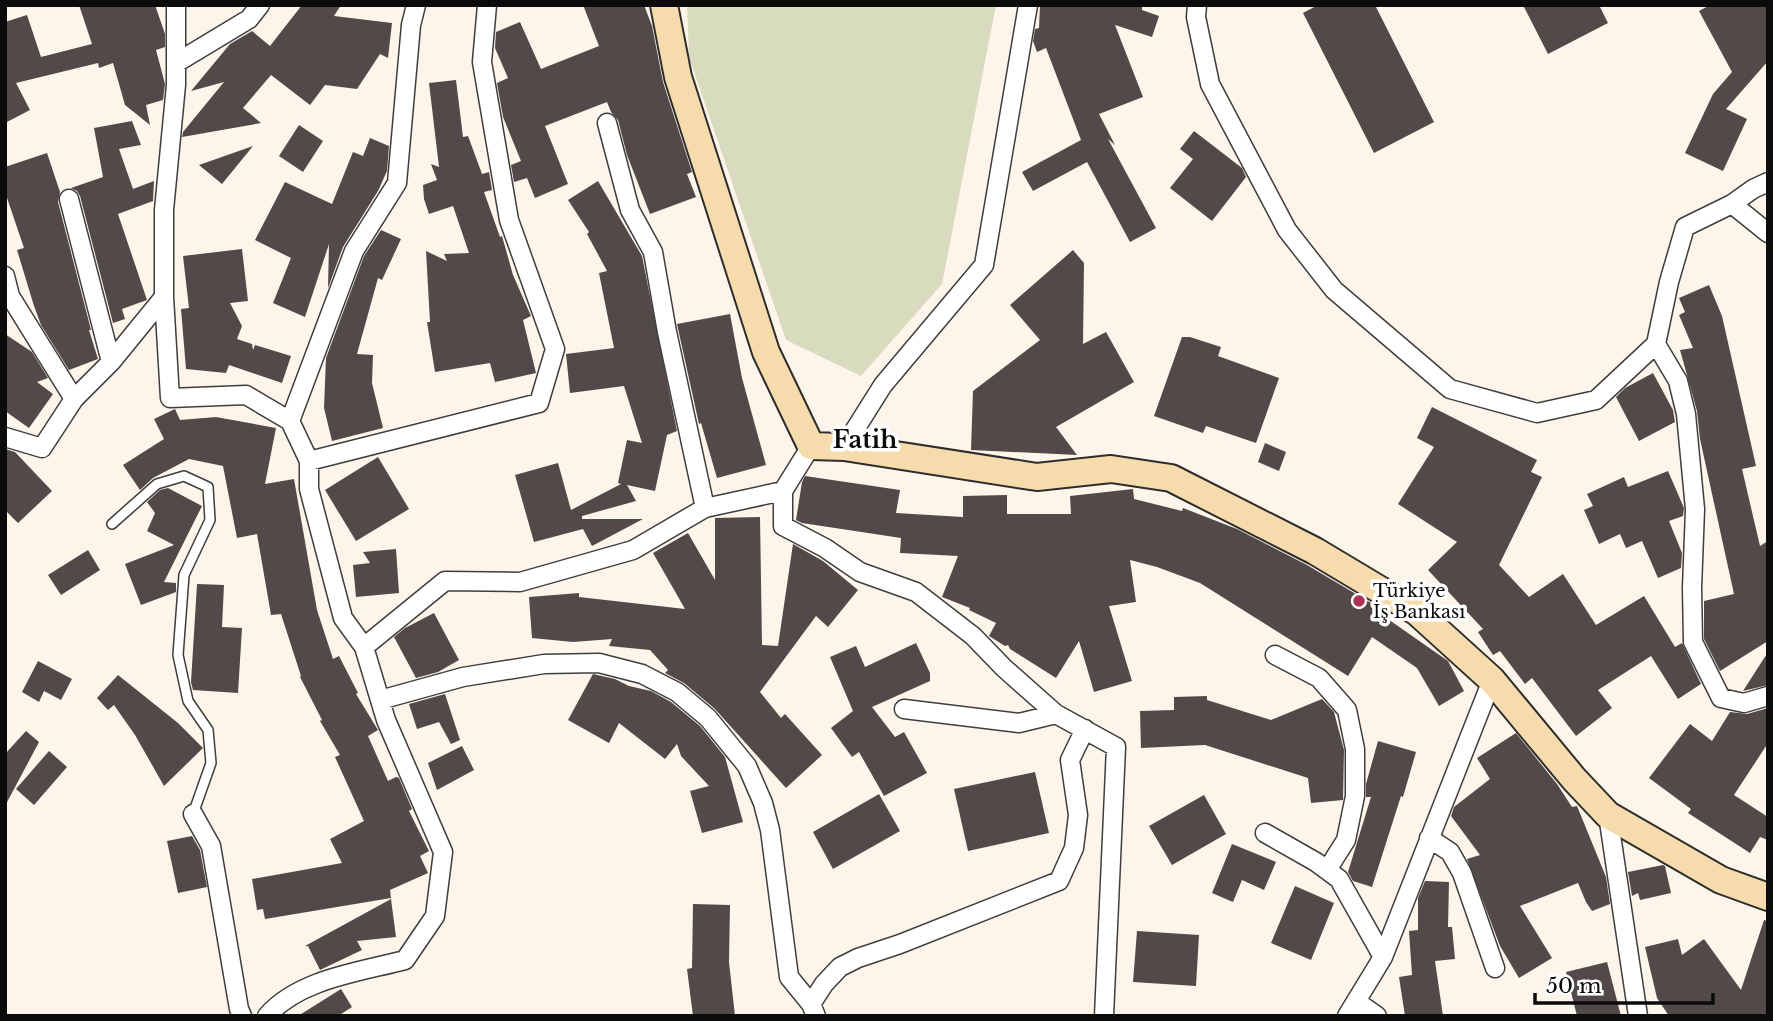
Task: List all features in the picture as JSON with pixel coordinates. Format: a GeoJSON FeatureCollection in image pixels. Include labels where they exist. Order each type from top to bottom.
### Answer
{"type":"FeatureCollection","features":[{"type":"Feature","properties":{"kind":"main road"},"geometry":{"type":"LineString","coordinates":[[664,5],[678,77],[766,352],[811,446],[844,447],[1037,477],[1111,469],[1171,478],[1315,551],[1418,612],[1492,680],[1574,779],[1608,815],[1721,880],[1768,898]]}},
{"type":"Feature","properties":{"kind":"street"},"geometry":{"type":"LineString","coordinates":[[176,5],[176,63],[163,210],[164,297],[170,398],[246,395],[290,421],[309,461],[309,489],[343,618],[364,647],[386,720],[443,852],[435,916],[405,960],[314,985],[276,1005],[267,1016]]}},
{"type":"Feature","properties":{"kind":"street"},"geometry":{"type":"LineString","coordinates":[[176,63],[248,19],[260,5]]}},
{"type":"Feature","properties":{"kind":"street"},"geometry":{"type":"LineString","coordinates":[[290,421],[354,251],[397,183],[415,5]]}},
{"type":"Feature","properties":{"kind":"street"},"geometry":{"type":"LineString","coordinates":[[309,461],[539,402],[555,349],[509,220],[482,62],[487,5]]}},
{"type":"Feature","properties":{"kind":"street"},"geometry":{"type":"LineString","coordinates":[[844,447],[883,385],[984,265],[1028,5]]}},
{"type":"Feature","properties":{"kind":"street"},"geometry":{"type":"LineString","coordinates":[[1198,5],[1196,17],[1210,84],[1287,230],[1334,290],[1450,389],[1537,413],[1597,400],[1656,344],[1668,282],[1685,226],[1732,204],[1768,181]]}},
{"type":"Feature","properties":{"kind":"street"},"geometry":{"type":"LineString","coordinates":[[607,123],[630,210],[653,252],[667,332],[705,508]]}},
{"type":"Feature","properties":{"kind":"street"},"geometry":{"type":"LineString","coordinates":[[69,199],[111,362]]}},
{"type":"Feature","properties":{"kind":"street"},"geometry":{"type":"LineString","coordinates":[[1732,204],[1768,233]]}},
{"type":"Feature","properties":{"kind":"street"},"geometry":{"type":"LineString","coordinates":[[5,276],[10,296],[74,399]]}},
{"type":"Feature","properties":{"kind":"street"},"geometry":{"type":"LineString","coordinates":[[5,437],[42,448],[74,399],[111,362],[164,297]]}},
{"type":"Feature","properties":{"kind":"street"},"geometry":{"type":"LineString","coordinates":[[1656,344],[1678,381],[1686,414],[1695,509],[1693,642],[1721,698],[1744,703],[1768,696]]}},
{"type":"Feature","properties":{"kind":"street"},"geometry":{"type":"LineString","coordinates":[[811,446],[783,491],[783,526],[825,548],[860,572],[916,592],[973,636],[1004,668],[1056,713],[1116,747],[1104,1016]]}},
{"type":"Feature","properties":{"kind":"street"},"geometry":{"type":"LineString","coordinates":[[364,647],[445,582],[520,582],[633,550],[705,508],[783,491]]}},
{"type":"Feature","properties":{"kind":"street"},"geometry":{"type":"LineString","coordinates":[[1275,655],[1319,678],[1347,710],[1355,749],[1355,796],[1346,840],[1327,870]]}},
{"type":"Feature","properties":{"kind":"street"},"geometry":{"type":"LineString","coordinates":[[380,700],[463,677],[544,664],[599,663],[642,674],[677,692],[708,718],[747,766],[763,803],[770,830],[789,976],[813,1010]]}},
{"type":"Feature","properties":{"kind":"street"},"geometry":{"type":"LineString","coordinates":[[1377,1016],[1352,1009],[1383,957],[1492,680]]}},
{"type":"Feature","properties":{"kind":"street"},"geometry":{"type":"LineString","coordinates":[[904,709],[1019,723],[1056,713]]}},
{"type":"Feature","properties":{"kind":"street"},"geometry":{"type":"LineString","coordinates":[[813,1010],[824,984],[839,967],[1059,881],[1074,848],[1078,815],[1070,760],[1085,729]]}},
{"type":"Feature","properties":{"kind":"street"},"geometry":{"type":"LineString","coordinates":[[193,814],[211,846],[242,1016]]}},
{"type":"Feature","properties":{"kind":"street"},"geometry":{"type":"LineString","coordinates":[[1608,815],[1638,1016]]}},
{"type":"Feature","properties":{"kind":"street"},"geometry":{"type":"LineString","coordinates":[[1265,833],[1339,879],[1383,957]]}},
{"type":"Feature","properties":{"kind":"street"},"geometry":{"type":"LineString","coordinates":[[1429,838],[1450,852],[1462,873],[1495,968]]}},
{"type":"Feature","properties":{"kind":"lane"},"geometry":{"type":"LineString","coordinates":[[111,524],[157,484],[184,476],[208,487],[209,520],[184,575],[178,655],[188,701],[208,730],[211,763],[193,814]]}},
{"type":"Feature","properties":{"kind":"green space"},"geometry":{"type":"Polygon","coordinates":[[[687,5],[996,5],[942,284],[861,376],[786,340],[689,57],[687,5]]]}},
{"type":"Feature","properties":{"kind":"building"},"geometry":{"type":"Polygon","coordinates":[[[79,5],[155,5],[165,34],[165,47],[156,50],[165,84],[163,100],[146,105],[150,125],[125,105],[113,63],[99,68],[98,63],[16,83],[30,110],[5,123],[5,22],[27,15],[41,57],[92,44],[79,5]]]}},
{"type":"Feature","properties":{"kind":"building"},"geometry":{"type":"Polygon","coordinates":[[[302,5],[341,5],[334,16],[392,23],[388,58],[380,54],[357,89],[325,85],[310,105],[271,75],[243,108],[261,123],[182,137],[183,132],[224,82],[191,91],[230,44],[252,31],[270,46],[302,5]]]}},
{"type":"Feature","properties":{"kind":"building"},"geometry":{"type":"Polygon","coordinates":[[[583,5],[644,5],[652,26],[663,82],[692,172],[687,174],[696,197],[650,214],[627,155],[618,120],[607,102],[545,126],[568,184],[535,198],[527,178],[514,182],[511,165],[521,161],[503,117],[497,83],[508,78],[495,48],[496,32],[520,22],[541,69],[599,46],[583,5]]]}},
{"type":"Feature","properties":{"kind":"building"},"geometry":{"type":"Polygon","coordinates":[[[1040,5],[1142,5],[1142,10],[1159,16],[1152,37],[1115,25],[1143,97],[1099,114],[1115,145],[1108,139],[1156,228],[1130,242],[1087,162],[1033,191],[1022,172],[1081,140],[1046,48],[1037,52],[1033,41],[1035,29],[1039,28],[1040,5]]]}},
{"type":"Feature","properties":{"kind":"building"},"geometry":{"type":"Polygon","coordinates":[[[1318,5],[1375,5],[1434,122],[1374,153],[1303,13],[1318,5]]]}},
{"type":"Feature","properties":{"kind":"building"},"geometry":{"type":"Polygon","coordinates":[[[1523,5],[1599,5],[1608,23],[1548,54],[1523,5]]]}},
{"type":"Feature","properties":{"kind":"building"},"geometry":{"type":"Polygon","coordinates":[[[1710,5],[1768,5],[1768,61],[1726,109],[1747,119],[1723,171],[1685,153],[1713,94],[1732,72],[1699,11],[1710,5]]]}},
{"type":"Feature","properties":{"kind":"building"},"geometry":{"type":"Polygon","coordinates":[[[456,80],[463,137],[468,136],[482,174],[489,172],[492,190],[484,192],[500,237],[502,236],[513,275],[531,316],[523,320],[536,373],[495,382],[490,363],[435,372],[427,322],[430,322],[426,251],[447,261],[444,254],[469,253],[453,206],[429,214],[424,199],[423,185],[437,180],[431,164],[439,167],[429,83],[456,80]]]}},
{"type":"Feature","properties":{"kind":"building"},"geometry":{"type":"Polygon","coordinates":[[[132,121],[141,145],[119,149],[133,189],[154,181],[153,201],[118,214],[147,300],[122,309],[125,319],[113,323],[80,196],[71,188],[103,177],[94,128],[132,121]]]}},
{"type":"Feature","properties":{"kind":"building"},"geometry":{"type":"Polygon","coordinates":[[[299,125],[323,141],[303,172],[279,156],[299,125]]]}},
{"type":"Feature","properties":{"kind":"building"},"geometry":{"type":"Polygon","coordinates":[[[1194,131],[1242,168],[1246,177],[1212,221],[1170,188],[1193,159],[1180,149],[1194,131]]]}},
{"type":"Feature","properties":{"kind":"building"},"geometry":{"type":"Polygon","coordinates":[[[370,138],[389,146],[387,171],[378,191],[343,247],[328,288],[329,244],[305,317],[273,303],[291,258],[255,240],[285,182],[332,204],[353,152],[363,156],[370,138]]]}},
{"type":"Feature","properties":{"kind":"building"},"geometry":{"type":"Polygon","coordinates":[[[253,146],[222,184],[199,165],[253,146]]]}},
{"type":"Feature","properties":{"kind":"building"},"geometry":{"type":"Polygon","coordinates":[[[47,153],[60,192],[58,202],[98,359],[69,370],[41,325],[34,306],[17,250],[24,248],[5,192],[5,167],[47,153]]]}},
{"type":"Feature","properties":{"kind":"building"},"geometry":{"type":"Polygon","coordinates":[[[598,181],[642,256],[677,431],[667,435],[655,491],[627,485],[636,501],[582,516],[582,519],[643,519],[592,546],[583,529],[534,542],[515,475],[558,463],[571,510],[621,484],[618,483],[627,440],[642,443],[624,386],[570,393],[566,354],[614,348],[599,273],[607,271],[587,234],[589,232],[568,200],[598,181]]]}},
{"type":"Feature","properties":{"kind":"building"},"geometry":{"type":"Polygon","coordinates":[[[381,230],[401,239],[382,280],[378,278],[357,354],[373,355],[372,383],[383,428],[332,441],[324,408],[326,358],[364,256],[381,230]]]}},
{"type":"Feature","properties":{"kind":"building"},"geometry":{"type":"Polygon","coordinates":[[[242,249],[248,301],[230,303],[242,326],[237,339],[252,344],[253,350],[255,345],[291,356],[282,383],[229,365],[226,373],[186,369],[181,309],[189,308],[183,256],[242,249]]]}},
{"type":"Feature","properties":{"kind":"building"},"geometry":{"type":"Polygon","coordinates":[[[1073,250],[1084,263],[1083,344],[1106,332],[1134,382],[1056,427],[1077,455],[971,450],[973,391],[1040,340],[1010,305],[1073,250]]]}},
{"type":"Feature","properties":{"kind":"building"},"geometry":{"type":"Polygon","coordinates":[[[1709,285],[1722,316],[1756,466],[1742,469],[1760,546],[1768,541],[1768,641],[1720,671],[1704,639],[1704,601],[1734,594],[1700,439],[1697,411],[1680,350],[1693,348],[1679,315],[1685,312],[1679,298],[1709,285]]]}},
{"type":"Feature","properties":{"kind":"building"},"geometry":{"type":"Polygon","coordinates":[[[730,314],[742,378],[766,465],[717,478],[701,423],[699,424],[677,324],[730,314]]]}},
{"type":"Feature","properties":{"kind":"building"},"geometry":{"type":"Polygon","coordinates":[[[5,334],[32,352],[48,378],[37,382],[53,394],[29,428],[5,411],[5,334]]]}},
{"type":"Feature","properties":{"kind":"building"},"geometry":{"type":"Polygon","coordinates":[[[1182,337],[1221,347],[1218,356],[1279,378],[1256,443],[1206,426],[1203,433],[1154,416],[1182,337]]]}},
{"type":"Feature","properties":{"kind":"building"},"geometry":{"type":"Polygon","coordinates":[[[1653,373],[1673,410],[1675,422],[1639,441],[1616,397],[1625,388],[1653,373]]]}},
{"type":"Feature","properties":{"kind":"building"},"geometry":{"type":"Polygon","coordinates":[[[1432,407],[1537,460],[1531,472],[1542,477],[1499,565],[1529,597],[1563,574],[1596,625],[1644,596],[1675,647],[1682,643],[1701,684],[1678,699],[1651,656],[1598,690],[1612,708],[1576,736],[1532,678],[1525,684],[1500,651],[1493,655],[1478,632],[1483,629],[1428,570],[1457,542],[1398,504],[1434,447],[1417,438],[1432,407]]]}},
{"type":"Feature","properties":{"kind":"building"},"geometry":{"type":"Polygon","coordinates":[[[175,409],[180,420],[216,417],[276,428],[265,484],[294,479],[317,610],[333,659],[339,656],[358,693],[356,694],[378,730],[368,736],[388,781],[399,778],[412,809],[409,811],[429,851],[420,856],[428,873],[390,890],[391,898],[265,919],[263,909],[257,910],[252,879],[342,863],[330,839],[364,821],[335,757],[340,755],[320,721],[322,720],[300,677],[281,614],[271,615],[257,534],[237,538],[223,466],[189,459],[153,478],[140,490],[123,465],[164,439],[154,419],[175,409]]]}},
{"type":"Feature","properties":{"kind":"building"},"geometry":{"type":"Polygon","coordinates":[[[1265,443],[1286,452],[1279,471],[1258,462],[1265,443]]]}},
{"type":"Feature","properties":{"kind":"building"},"geometry":{"type":"Polygon","coordinates":[[[5,449],[15,452],[52,491],[18,523],[5,510],[5,449]]]}},
{"type":"Feature","properties":{"kind":"building"},"geometry":{"type":"Polygon","coordinates":[[[378,457],[409,509],[356,541],[325,490],[378,457]]]}},
{"type":"Feature","properties":{"kind":"building"},"geometry":{"type":"Polygon","coordinates":[[[1668,471],[1684,508],[1683,516],[1669,521],[1682,553],[1681,568],[1658,578],[1642,541],[1626,548],[1620,534],[1599,544],[1584,510],[1593,506],[1587,494],[1624,477],[1628,487],[1668,471]]]}},
{"type":"Feature","properties":{"kind":"building"},"geometry":{"type":"Polygon","coordinates":[[[805,476],[900,490],[896,513],[963,517],[963,496],[1007,495],[1007,514],[1071,514],[1070,496],[1133,489],[1134,499],[1182,511],[1183,508],[1237,529],[1307,565],[1388,613],[1385,617],[1448,661],[1464,691],[1439,706],[1417,668],[1372,637],[1348,676],[1200,583],[1130,560],[1136,602],[1109,606],[1132,681],[1094,692],[1079,641],[1056,678],[1010,649],[1008,645],[1005,646],[989,636],[996,623],[969,610],[970,608],[942,597],[958,556],[900,553],[901,538],[796,520],[805,476]]]}},
{"type":"Feature","properties":{"kind":"building"},"geometry":{"type":"Polygon","coordinates":[[[168,488],[202,506],[164,582],[176,583],[176,592],[141,605],[125,564],[174,545],[147,531],[155,513],[147,502],[160,490],[168,488]]]}},
{"type":"Feature","properties":{"kind":"building"},"geometry":{"type":"Polygon","coordinates":[[[760,517],[762,645],[778,646],[793,544],[823,561],[858,590],[828,627],[816,616],[760,692],[781,718],[785,714],[822,755],[786,788],[715,709],[684,683],[665,673],[668,670],[650,650],[609,646],[612,639],[573,642],[532,638],[529,597],[579,593],[579,597],[685,609],[653,553],[688,533],[715,580],[715,518],[760,517]]]}},
{"type":"Feature","properties":{"kind":"building"},"geometry":{"type":"Polygon","coordinates":[[[396,549],[399,593],[356,597],[353,565],[370,563],[363,552],[396,549]]]}},
{"type":"Feature","properties":{"kind":"building"},"geometry":{"type":"Polygon","coordinates":[[[88,550],[100,570],[61,595],[48,575],[88,550]]]}},
{"type":"Feature","properties":{"kind":"building"},"geometry":{"type":"Polygon","coordinates":[[[197,584],[224,585],[222,627],[242,628],[238,693],[193,690],[191,682],[197,584]]]}},
{"type":"Feature","properties":{"kind":"building"},"geometry":{"type":"Polygon","coordinates":[[[434,613],[459,660],[438,672],[416,678],[394,637],[434,613]]]}},
{"type":"Feature","properties":{"kind":"building"},"geometry":{"type":"Polygon","coordinates":[[[916,643],[930,673],[930,681],[872,707],[895,737],[904,732],[927,773],[884,796],[859,752],[852,757],[831,728],[853,711],[830,657],[856,646],[865,667],[916,643]]]}},
{"type":"Feature","properties":{"kind":"building"},"geometry":{"type":"Polygon","coordinates":[[[1768,652],[1768,685],[1743,691],[1768,652]]]}},
{"type":"Feature","properties":{"kind":"building"},"geometry":{"type":"Polygon","coordinates":[[[38,661],[72,679],[61,700],[44,691],[39,702],[22,692],[38,661]]]}},
{"type":"Feature","properties":{"kind":"building"},"geometry":{"type":"Polygon","coordinates":[[[593,674],[651,691],[671,702],[700,726],[725,757],[743,822],[702,833],[690,791],[709,786],[681,756],[677,744],[665,759],[619,723],[609,743],[568,720],[593,674]]]}},
{"type":"Feature","properties":{"kind":"building"},"geometry":{"type":"Polygon","coordinates":[[[118,675],[178,723],[203,748],[164,786],[135,735],[114,705],[108,710],[97,698],[118,675]]]}},
{"type":"Feature","properties":{"kind":"building"},"geometry":{"type":"Polygon","coordinates":[[[445,694],[460,740],[451,744],[439,722],[417,729],[409,704],[445,694]]]}},
{"type":"Feature","properties":{"kind":"building"},"geometry":{"type":"Polygon","coordinates":[[[1207,696],[1207,700],[1271,720],[1322,699],[1334,712],[1344,750],[1343,800],[1311,803],[1308,778],[1205,745],[1141,748],[1140,711],[1174,710],[1174,697],[1207,696]]]}},
{"type":"Feature","properties":{"kind":"building"},"geometry":{"type":"Polygon","coordinates":[[[1768,708],[1768,743],[1734,795],[1768,817],[1768,840],[1760,837],[1750,853],[1688,813],[1691,809],[1649,778],[1690,724],[1712,741],[1730,712],[1747,714],[1768,708]]]}},
{"type":"Feature","properties":{"kind":"building"},"geometry":{"type":"Polygon","coordinates":[[[26,731],[39,742],[5,806],[5,754],[26,731]]]}},
{"type":"Feature","properties":{"kind":"building"},"geometry":{"type":"Polygon","coordinates":[[[1516,733],[1572,807],[1577,806],[1606,877],[1610,904],[1592,911],[1578,883],[1520,906],[1552,958],[1519,978],[1500,946],[1467,859],[1480,855],[1451,816],[1454,807],[1490,779],[1477,758],[1516,733]]]}},
{"type":"Feature","properties":{"kind":"building"},"geometry":{"type":"Polygon","coordinates":[[[1378,741],[1416,752],[1372,887],[1353,881],[1348,872],[1371,797],[1366,797],[1366,784],[1378,741]]]}},
{"type":"Feature","properties":{"kind":"building"},"geometry":{"type":"Polygon","coordinates":[[[462,746],[474,770],[437,790],[428,763],[462,746]]]}},
{"type":"Feature","properties":{"kind":"building"},"geometry":{"type":"Polygon","coordinates":[[[49,751],[67,767],[34,805],[16,789],[49,751]]]}},
{"type":"Feature","properties":{"kind":"building"},"geometry":{"type":"Polygon","coordinates":[[[1035,772],[1049,833],[968,851],[954,789],[1035,772]]]}},
{"type":"Feature","properties":{"kind":"building"},"geometry":{"type":"Polygon","coordinates":[[[879,794],[900,831],[833,869],[813,832],[879,794]]]}},
{"type":"Feature","properties":{"kind":"building"},"geometry":{"type":"Polygon","coordinates":[[[1204,795],[1226,834],[1172,865],[1149,826],[1204,795]]]}},
{"type":"Feature","properties":{"kind":"building"},"geometry":{"type":"Polygon","coordinates":[[[192,836],[200,850],[207,887],[178,893],[167,841],[192,836]]]}},
{"type":"Feature","properties":{"kind":"building"},"geometry":{"type":"Polygon","coordinates":[[[1232,844],[1276,862],[1264,890],[1242,880],[1233,902],[1212,893],[1232,844]]]}},
{"type":"Feature","properties":{"kind":"building"},"geometry":{"type":"Polygon","coordinates":[[[1663,865],[1671,893],[1640,900],[1638,893],[1632,896],[1628,872],[1663,865]]]}},
{"type":"Feature","properties":{"kind":"building"},"geometry":{"type":"Polygon","coordinates":[[[1425,881],[1449,882],[1448,927],[1452,927],[1455,959],[1435,961],[1443,1016],[1405,1016],[1399,977],[1412,975],[1409,931],[1418,930],[1418,898],[1425,881]]]}},
{"type":"Feature","properties":{"kind":"building"},"geometry":{"type":"Polygon","coordinates":[[[1295,886],[1334,903],[1311,960],[1271,943],[1295,886]]]}},
{"type":"Feature","properties":{"kind":"building"},"geometry":{"type":"Polygon","coordinates":[[[391,899],[396,937],[357,941],[362,950],[320,970],[308,946],[305,946],[391,899]]]}},
{"type":"Feature","properties":{"kind":"building"},"geometry":{"type":"Polygon","coordinates":[[[693,904],[730,905],[729,962],[735,1016],[693,1016],[687,969],[692,968],[693,904]]]}},
{"type":"Feature","properties":{"kind":"building"},"geometry":{"type":"Polygon","coordinates":[[[1764,920],[1768,921],[1768,1016],[1669,1016],[1657,998],[1645,947],[1678,939],[1682,955],[1704,939],[1741,990],[1764,920]]]}},
{"type":"Feature","properties":{"kind":"building"},"geometry":{"type":"Polygon","coordinates":[[[1137,931],[1199,935],[1196,986],[1133,982],[1137,931]]]}},
{"type":"Feature","properties":{"kind":"building"},"geometry":{"type":"Polygon","coordinates":[[[1607,962],[1621,1016],[1577,1016],[1566,972],[1607,962]]]}},
{"type":"Feature","properties":{"kind":"building"},"geometry":{"type":"Polygon","coordinates":[[[341,989],[352,1007],[338,1016],[298,1016],[341,989]]]}},
{"type":"Feature","properties":{"kind":"place","name":"Türkiye İş Bankası"},"geometry":{"type":"Point","coordinates":[1359,601]}},
{"type":"Feature","properties":{"kind":"district","name":"Fatih"},"geometry":{"type":"Point","coordinates":[865,439]}}]}
